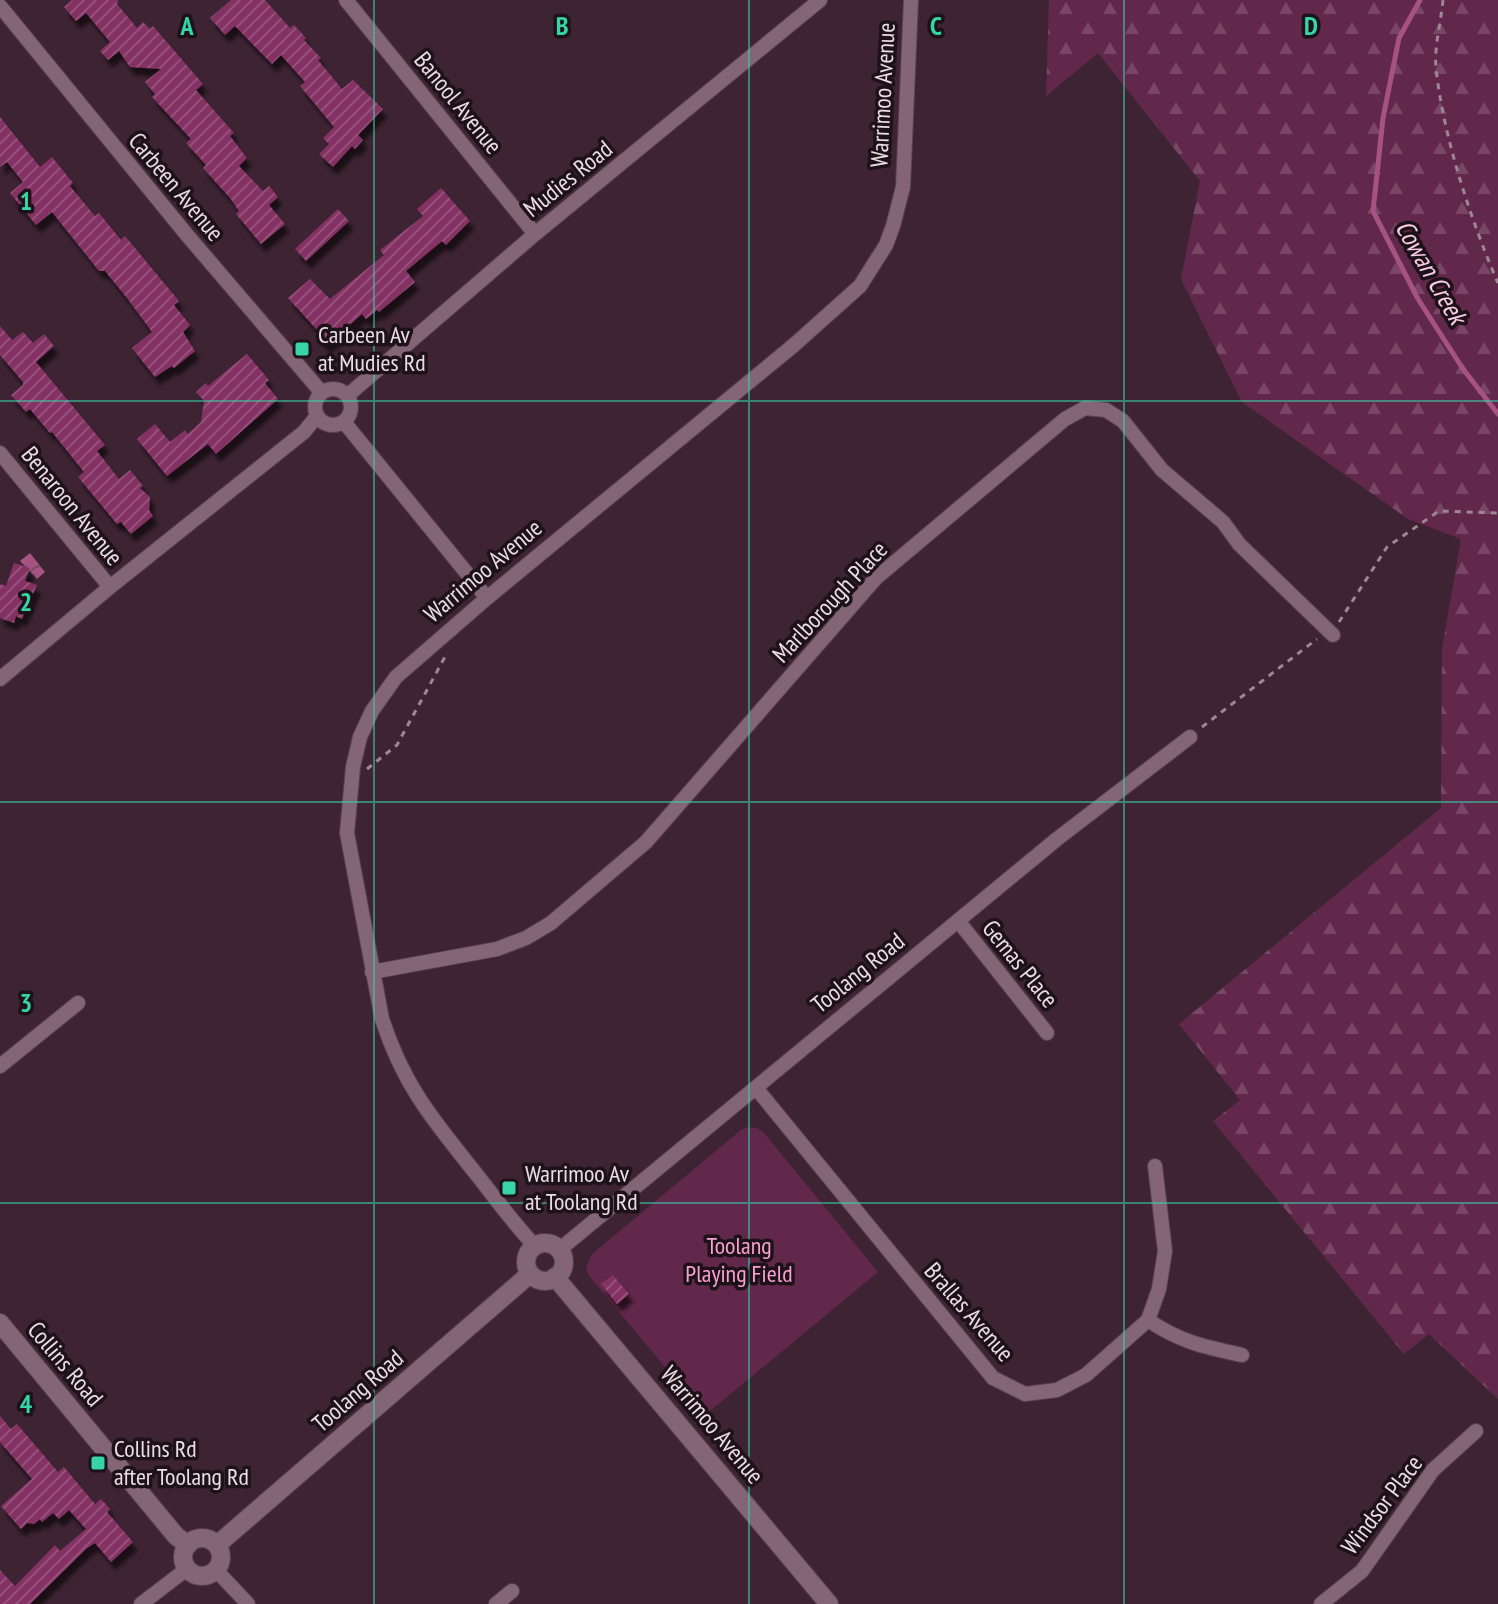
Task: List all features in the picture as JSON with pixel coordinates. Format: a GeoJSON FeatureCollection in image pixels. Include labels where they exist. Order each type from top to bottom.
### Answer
{"type":"FeatureCollection","features":[{"type":"Feature","properties":{"kind":"street","name":"Banool Avenue"},"geometry":{"type":"LineString","coordinates":[[346,0],[535,234]]}},
{"type":"Feature","properties":{"kind":"street","name":"Mudies Road"},"geometry":{"type":"LineString","coordinates":[[347,396],[535,234],[820,0]]}},
{"type":"Feature","properties":{"kind":"street","name":"Warrimoo Avenue"},"geometry":{"type":"LineString","coordinates":[[535,1246],[422,1106],[404,1077],[382,1019],[347,833],[349,796],[360,737],[372,711],[396,677],[794,345],[860,286],[875,267],[893,226],[903,187],[911,0]]}},
{"type":"Feature","properties":{"kind":"street","name":"Carbeen Avenue"},"geometry":{"type":"LineString","coordinates":[[0,6],[187,235],[322,393]]}},
{"type":"Feature","properties":{"kind":"street"},"geometry":{"type":"LineString","coordinates":[[332,389],[347,396],[351,411],[344,422],[333,426],[317,416],[315,404],[322,393],[332,389]]}},
{"type":"Feature","properties":{"kind":"street","name":"Marlborough Place"},"geometry":{"type":"LineString","coordinates":[[372,972],[497,949],[526,938],[551,923],[646,842],[876,578],[1065,419],[1085,408],[1106,410],[1123,421],[1162,470],[1223,522],[1239,544],[1333,635]]}},
{"type":"Feature","properties":{"kind":"street"},"geometry":{"type":"LineString","coordinates":[[0,679],[304,432],[317,416]]}},
{"type":"Feature","properties":{"kind":"street"},"geometry":{"type":"LineString","coordinates":[[344,422],[487,598]]}},
{"type":"Feature","properties":{"kind":"street","name":"Benaroon Avenue"},"geometry":{"type":"LineString","coordinates":[[0,453],[110,587]]}},
{"type":"Feature","properties":{"kind":"street","name":"Toolang Road"},"geometry":{"type":"LineString","coordinates":[[559,1250],[1057,839],[1190,737]]}},
{"type":"Feature","properties":{"kind":"street","name":"Gemas Place"},"geometry":{"type":"LineString","coordinates":[[959,922],[1047,1033]]}},
{"type":"Feature","properties":{"kind":"street"},"geometry":{"type":"LineString","coordinates":[[0,1066],[78,1003]]}},
{"type":"Feature","properties":{"kind":"street","name":"Brallas Avenue"},"geometry":{"type":"LineString","coordinates":[[756,1088],[993,1378],[1025,1394],[1057,1390],[1086,1375],[1148,1320]]}},
{"type":"Feature","properties":{"kind":"street"},"geometry":{"type":"LineString","coordinates":[[1155,1166],[1165,1251],[1159,1289],[1148,1320],[1170,1335],[1194,1345],[1242,1355]]}},
{"type":"Feature","properties":{"kind":"street"},"geometry":{"type":"LineString","coordinates":[[547,1243],[559,1250],[564,1264],[555,1277],[541,1280],[530,1274],[526,1262],[535,1246],[547,1243]]}},
{"type":"Feature","properties":{"kind":"street","name":"Toolang Road"},"geometry":{"type":"LineString","coordinates":[[217,1545],[530,1274]]}},
{"type":"Feature","properties":{"kind":"street","name":"Warrimoo Avenue"},"geometry":{"type":"LineString","coordinates":[[555,1277],[829,1604]]}},
{"type":"Feature","properties":{"kind":"street","name":"Collins Road"},"geometry":{"type":"LineString","coordinates":[[0,1323],[176,1536],[188,1545]]}},
{"type":"Feature","properties":{"kind":"street","name":"Windsor Place"},"geometry":{"type":"LineString","coordinates":[[1321,1604],[1362,1571],[1433,1470],[1476,1431]]}},
{"type":"Feature","properties":{"kind":"street"},"geometry":{"type":"LineString","coordinates":[[202,1538],[217,1545],[221,1557],[216,1570],[201,1575],[188,1568],[184,1557],[188,1545],[202,1538]]}},
{"type":"Feature","properties":{"kind":"street"},"geometry":{"type":"LineString","coordinates":[[141,1604],[188,1568]]}},
{"type":"Feature","properties":{"kind":"street"},"geometry":{"type":"LineString","coordinates":[[216,1570],[248,1604]]}},
{"type":"Feature","properties":{"kind":"street"},"geometry":{"type":"LineString","coordinates":[[496,1604],[512,1591]]}},
{"type":"Feature","properties":{"kind":"path"},"geometry":{"type":"LineString","coordinates":[[1443,0],[1436,66],[1441,93],[1456,161],[1481,243],[1498,283]]}},
{"type":"Feature","properties":{"kind":"path"},"geometry":{"type":"LineString","coordinates":[[1190,737],[1315,639],[1333,635],[1346,608],[1387,547],[1439,511],[1498,513]]}},
{"type":"Feature","properties":{"kind":"path"},"geometry":{"type":"LineString","coordinates":[[365,781],[367,769],[397,745],[447,653]]}},
{"type":"Feature","properties":{"kind":"green space"},"geometry":{"type":"Polygon","coordinates":[[[1049,0],[1498,0],[1498,1399],[1429,1334],[1404,1354],[1213,1121],[1240,1100],[1179,1024],[1441,808],[1442,649],[1461,539],[1408,519],[1242,402],[1181,279],[1200,181],[1098,53],[1046,96],[1049,0]]]}},
{"type":"Feature","properties":{"kind":"green space","name":"Toolang Playing Field"},"geometry":{"type":"Polygon","coordinates":[[[749,1127],[764,1133],[878,1272],[705,1415],[586,1269],[591,1255],[741,1130],[749,1127]]]}},
{"type":"Feature","properties":{"kind":"water"},"geometry":{"type":"Polygon","coordinates":[[[30,553],[45,572],[37,579],[20,561],[30,553]]]}},
{"type":"Feature","properties":{"kind":"building"},"geometry":{"type":"Polygon","coordinates":[[[72,0],[118,0],[117,4],[137,28],[143,22],[150,29],[153,26],[203,84],[196,90],[234,133],[230,136],[247,158],[239,166],[263,191],[269,186],[278,197],[269,205],[285,224],[261,244],[236,214],[239,211],[230,198],[203,168],[206,165],[186,143],[191,139],[152,97],[155,94],[145,82],[161,69],[130,67],[119,51],[108,60],[100,51],[110,42],[86,13],[76,21],[64,7],[72,0]]]}},
{"type":"Feature","properties":{"kind":"building"},"geometry":{"type":"Polygon","coordinates":[[[231,0],[265,0],[290,28],[294,25],[306,38],[304,40],[321,58],[318,60],[342,89],[353,80],[383,109],[358,135],[363,140],[355,149],[352,146],[333,167],[319,154],[329,144],[323,138],[334,127],[300,86],[305,82],[281,55],[272,64],[235,26],[225,35],[210,18],[231,0]]]}},
{"type":"Feature","properties":{"kind":"building"},"geometry":{"type":"Polygon","coordinates":[[[0,117],[40,167],[52,157],[73,183],[70,186],[95,216],[99,213],[121,240],[125,236],[179,301],[174,305],[190,325],[183,332],[195,351],[174,368],[172,366],[155,377],[132,348],[152,332],[127,298],[105,271],[99,271],[52,212],[36,225],[10,193],[23,182],[7,162],[0,167],[0,117]]]}},
{"type":"Feature","properties":{"kind":"building"},"geometry":{"type":"Polygon","coordinates":[[[441,188],[470,221],[446,245],[442,241],[406,271],[415,282],[379,312],[377,310],[366,319],[362,314],[326,346],[315,334],[318,331],[288,298],[310,279],[330,299],[384,255],[380,250],[423,216],[417,209],[441,188]]]}},
{"type":"Feature","properties":{"kind":"building"},"geometry":{"type":"Polygon","coordinates":[[[338,209],[349,221],[306,261],[295,249],[338,209]]]}},
{"type":"Feature","properties":{"kind":"building"},"geometry":{"type":"Polygon","coordinates":[[[0,326],[12,340],[23,332],[33,343],[44,334],[54,346],[36,362],[105,445],[97,451],[119,479],[130,470],[143,486],[140,488],[150,497],[149,510],[153,516],[131,534],[121,522],[117,524],[78,477],[84,472],[52,432],[30,409],[26,412],[11,395],[23,382],[0,355],[0,326]]]}},
{"type":"Feature","properties":{"kind":"building"},"geometry":{"type":"Polygon","coordinates":[[[247,354],[269,380],[265,383],[278,399],[216,454],[208,444],[167,476],[137,439],[155,424],[170,442],[185,430],[188,434],[201,422],[204,401],[196,392],[247,354]]]}},
{"type":"Feature","properties":{"kind":"building"},"geometry":{"type":"Polygon","coordinates":[[[14,563],[30,568],[25,581],[37,585],[22,619],[16,616],[14,623],[0,618],[0,584],[6,586],[14,563]]]}},
{"type":"Feature","properties":{"kind":"building"},"geometry":{"type":"Polygon","coordinates":[[[613,1275],[629,1294],[617,1304],[601,1284],[613,1275]]]}},
{"type":"Feature","properties":{"kind":"building"},"geometry":{"type":"Polygon","coordinates":[[[0,1416],[11,1429],[17,1424],[58,1472],[64,1467],[95,1504],[101,1499],[110,1509],[107,1512],[133,1542],[111,1562],[95,1543],[30,1604],[0,1604],[0,1570],[15,1586],[55,1545],[60,1551],[86,1529],[69,1510],[59,1519],[53,1513],[42,1522],[40,1519],[34,1524],[27,1523],[21,1529],[1,1506],[32,1479],[0,1442],[0,1416]]]}},
{"type":"Feature","properties":{"kind":"waterway","name":"Cowan Creek"},"geometry":{"type":"LineString","coordinates":[[1420,0],[1399,38],[1383,118],[1373,211],[1418,299],[1463,369],[1498,414]]}},
{"type":"Feature","properties":{"kind":"place","name":"Carbeen Av at Mudies Rd"},"geometry":{"type":"Point","coordinates":[302,349]}},
{"type":"Feature","properties":{"kind":"place","name":"Warrimoo Av at Toolang Rd"},"geometry":{"type":"Point","coordinates":[509,1188]}},
{"type":"Feature","properties":{"kind":"place","name":"Collins Rd after Toolang Rd"},"geometry":{"type":"Point","coordinates":[98,1463]}}]}
